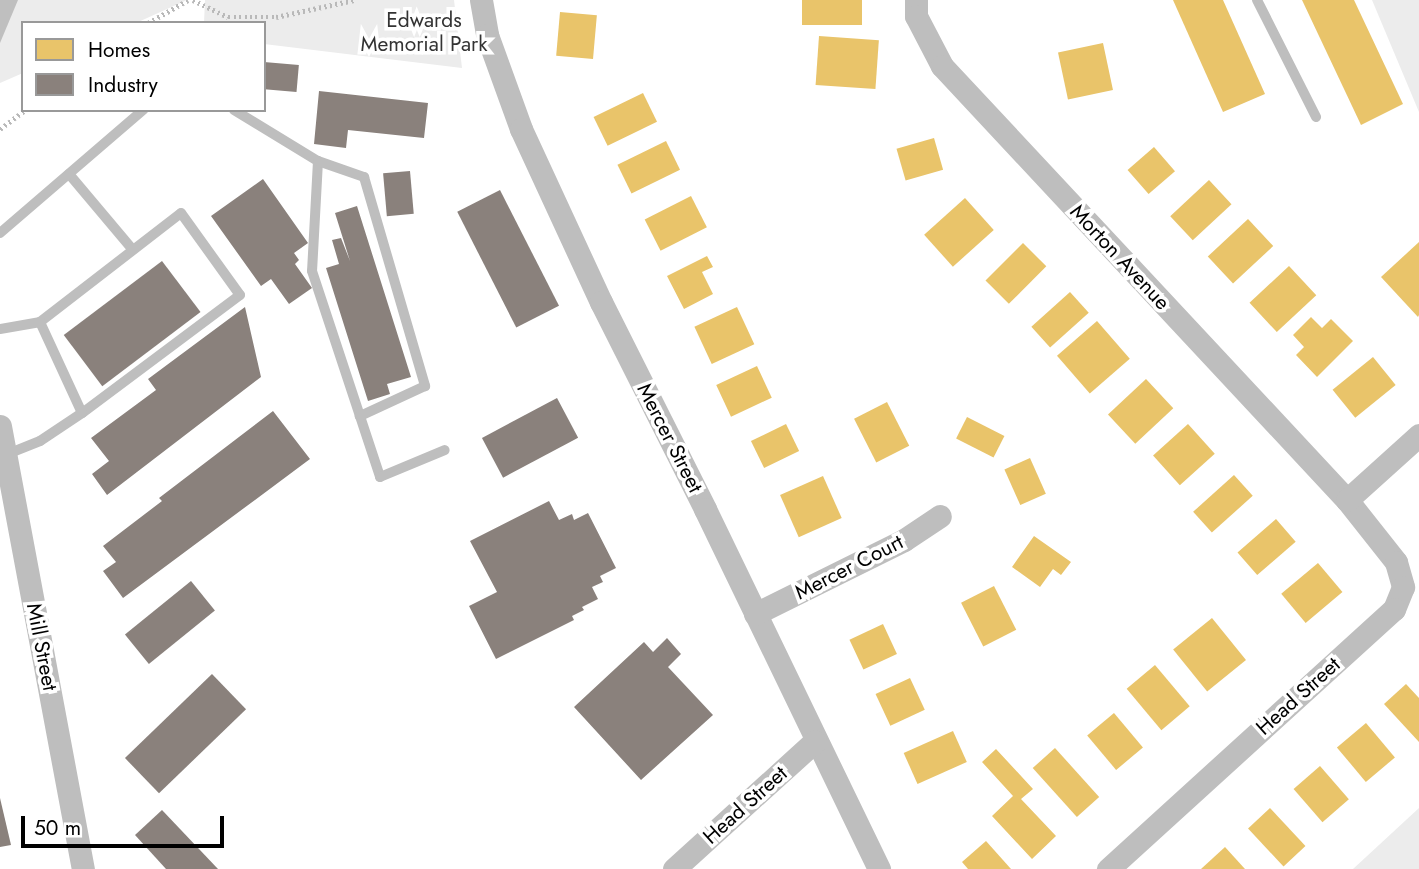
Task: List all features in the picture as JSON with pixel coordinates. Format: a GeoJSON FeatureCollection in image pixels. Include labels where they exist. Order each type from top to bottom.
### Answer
{"type":"FeatureCollection","features":[{"type":"Feature","properties":{"kind":"street","name":"Mercer Street"},"geometry":{"type":"LineString","coordinates":[[481,0],[487,35],[521,128],[601,302],[879,869]]}},
{"type":"Feature","properties":{"kind":"street","name":"Morton Avenue"},"geometry":{"type":"LineString","coordinates":[[916,0],[916,16],[942,66],[1347,500]]}},
{"type":"Feature","properties":{"kind":"street","name":"Mill Street"},"geometry":{"type":"LineString","coordinates":[[0,426],[83,869]]}},
{"type":"Feature","properties":{"kind":"street"},"geometry":{"type":"LineString","coordinates":[[1347,500],[1419,435]]}},
{"type":"Feature","properties":{"kind":"street","name":"Head Street"},"geometry":{"type":"LineString","coordinates":[[1108,869],[1394,609],[1403,587],[1396,562],[1347,500]]}},
{"type":"Feature","properties":{"kind":"street","name":"Mercer Court"},"geometry":{"type":"LineString","coordinates":[[755,614],[904,540],[940,516]]}},
{"type":"Feature","properties":{"kind":"street","name":"Head Street"},"geometry":{"type":"LineString","coordinates":[[674,869],[815,741]]}},
{"type":"Feature","properties":{"kind":"lane"},"geometry":{"type":"LineString","coordinates":[[1257,0],[1316,117]]}},
{"type":"Feature","properties":{"kind":"lane"},"geometry":{"type":"LineString","coordinates":[[0,233],[141,112]]}},
{"type":"Feature","properties":{"kind":"lane"},"geometry":{"type":"LineString","coordinates":[[237,112],[318,162],[364,177],[425,386],[360,416]]}},
{"type":"Feature","properties":{"kind":"lane"},"geometry":{"type":"LineString","coordinates":[[318,162],[312,271],[380,477],[444,450]]}},
{"type":"Feature","properties":{"kind":"lane"},"geometry":{"type":"LineString","coordinates":[[69,174],[132,250]]}},
{"type":"Feature","properties":{"kind":"lane"},"geometry":{"type":"LineString","coordinates":[[0,329],[40,322],[181,213],[240,295],[82,413],[40,441],[5,454]]}},
{"type":"Feature","properties":{"kind":"lane"},"geometry":{"type":"LineString","coordinates":[[40,322],[82,413]]}},
{"type":"Feature","properties":{"kind":"path"},"geometry":{"type":"LineString","coordinates":[[151,21],[188,0]]}},
{"type":"Feature","properties":{"kind":"path"},"geometry":{"type":"LineString","coordinates":[[193,0],[228,17],[264,17],[354,0]]}},
{"type":"Feature","properties":{"kind":"path"},"geometry":{"type":"LineString","coordinates":[[0,129],[22,112]]}},
{"type":"Feature","properties":{"kind":"green space"},"geometry":{"type":"Polygon","coordinates":[[[0,0],[187,0],[140,21],[21,21],[21,74],[0,83],[0,0]]]}},
{"type":"Feature","properties":{"kind":"green space","name":"Edwards Memorial Park"},"geometry":{"type":"Polygon","coordinates":[[[205,0],[454,0],[462,68],[266,44],[266,21],[204,21],[205,0]]]}},
{"type":"Feature","properties":{"kind":"green space"},"geometry":{"type":"Polygon","coordinates":[[[1372,0],[1419,0],[1419,112],[1372,0]]]}},
{"type":"Feature","properties":{"kind":"green space"},"geometry":{"type":"Polygon","coordinates":[[[1419,808],[1419,869],[1353,869],[1419,808]]]}},
{"type":"Feature","properties":{"kind":"shaded area"},"geometry":{"type":"Polygon","coordinates":[[[0,0],[18,0],[0,43],[0,0]]]}},
{"type":"Feature","properties":{"kind":"building: Homes"},"geometry":{"type":"Polygon","coordinates":[[[802,0],[862,0],[862,25],[802,25],[802,0]]]}},
{"type":"Feature","properties":{"kind":"building: Homes"},"geometry":{"type":"Polygon","coordinates":[[[1173,0],[1223,0],[1265,94],[1223,112],[1173,0]]]}},
{"type":"Feature","properties":{"kind":"building: Homes"},"geometry":{"type":"Polygon","coordinates":[[[1302,0],[1354,0],[1403,104],[1361,125],[1302,0]]]}},
{"type":"Feature","properties":{"kind":"building: Homes"},"geometry":{"type":"Polygon","coordinates":[[[560,12],[597,15],[593,59],[556,56],[560,12]]]}},
{"type":"Feature","properties":{"kind":"building: Homes"},"geometry":{"type":"Polygon","coordinates":[[[819,36],[879,40],[875,89],[816,85],[819,36]]]}},
{"type":"Feature","properties":{"kind":"building: Homes"},"geometry":{"type":"Polygon","coordinates":[[[1103,43],[1113,90],[1068,100],[1058,53],[1103,43]]]}},
{"type":"Feature","properties":{"kind":"building: Homes"},"geometry":{"type":"Polygon","coordinates":[[[643,93],[657,122],[608,146],[594,117],[643,93]]]}},
{"type":"Feature","properties":{"kind":"building: Homes"},"geometry":{"type":"Polygon","coordinates":[[[934,138],[943,170],[906,180],[897,149],[934,138]]]}},
{"type":"Feature","properties":{"kind":"building: Homes"},"geometry":{"type":"Polygon","coordinates":[[[666,141],[680,170],[631,193],[617,165],[666,141]]]}},
{"type":"Feature","properties":{"kind":"building: Homes"},"geometry":{"type":"Polygon","coordinates":[[[1154,147],[1175,171],[1149,194],[1128,170],[1154,147]]]}},
{"type":"Feature","properties":{"kind":"building: Homes"},"geometry":{"type":"Polygon","coordinates":[[[1209,180],[1232,204],[1193,240],[1170,216],[1209,180]]]}},
{"type":"Feature","properties":{"kind":"building: Homes"},"geometry":{"type":"Polygon","coordinates":[[[691,196],[707,227],[661,251],[645,220],[691,196]]]}},
{"type":"Feature","properties":{"kind":"building: Homes"},"geometry":{"type":"Polygon","coordinates":[[[965,198],[994,230],[953,267],[924,235],[965,198]]]}},
{"type":"Feature","properties":{"kind":"building: Homes"},"geometry":{"type":"Polygon","coordinates":[[[1248,219],[1273,246],[1233,284],[1208,257],[1248,219]]]}},
{"type":"Feature","properties":{"kind":"building: Homes"},"geometry":{"type":"Polygon","coordinates":[[[1419,242],[1419,315],[1418,317],[1381,277],[1419,242]]]}},
{"type":"Feature","properties":{"kind":"building: Homes"},"geometry":{"type":"Polygon","coordinates":[[[1023,243],[1046,266],[1009,304],[986,280],[1023,243]]]}},
{"type":"Feature","properties":{"kind":"building: Homes"},"geometry":{"type":"Polygon","coordinates":[[[707,256],[713,267],[702,272],[713,294],[684,309],[667,276],[707,256]]]}},
{"type":"Feature","properties":{"kind":"building: Homes"},"geometry":{"type":"Polygon","coordinates":[[[1289,266],[1316,295],[1277,332],[1250,303],[1289,266]]]}},
{"type":"Feature","properties":{"kind":"building: Homes"},"geometry":{"type":"Polygon","coordinates":[[[1070,292],[1089,313],[1050,348],[1031,327],[1070,292]]]}},
{"type":"Feature","properties":{"kind":"building: Homes"},"geometry":{"type":"Polygon","coordinates":[[[737,307],[754,344],[712,364],[694,327],[737,307]]]}},
{"type":"Feature","properties":{"kind":"building: Homes"},"geometry":{"type":"Polygon","coordinates":[[[1311,317],[1322,328],[1331,319],[1353,341],[1317,377],[1296,355],[1304,347],[1293,335],[1311,317]]]}},
{"type":"Feature","properties":{"kind":"building: Homes"},"geometry":{"type":"Polygon","coordinates":[[[1097,321],[1130,359],[1090,394],[1057,356],[1097,321]]]}},
{"type":"Feature","properties":{"kind":"building: Homes"},"geometry":{"type":"Polygon","coordinates":[[[1373,357],[1396,385],[1355,418],[1333,390],[1373,357]]]}},
{"type":"Feature","properties":{"kind":"building: Homes"},"geometry":{"type":"Polygon","coordinates":[[[757,366],[772,398],[731,417],[716,385],[757,366]]]}},
{"type":"Feature","properties":{"kind":"building: Homes"},"geometry":{"type":"Polygon","coordinates":[[[1146,379],[1173,408],[1135,444],[1108,414],[1146,379]]]}},
{"type":"Feature","properties":{"kind":"building: Homes"},"geometry":{"type":"Polygon","coordinates":[[[887,402],[909,446],[876,462],[854,419],[887,402]]]}},
{"type":"Feature","properties":{"kind":"building: Homes"},"geometry":{"type":"Polygon","coordinates":[[[967,417],[1004,436],[994,457],[956,438],[967,417]]]}},
{"type":"Feature","properties":{"kind":"building: Homes"},"geometry":{"type":"Polygon","coordinates":[[[786,424],[799,451],[764,468],[751,441],[786,424]]]}},
{"type":"Feature","properties":{"kind":"building: Homes"},"geometry":{"type":"Polygon","coordinates":[[[1188,424],[1215,454],[1180,485],[1153,455],[1188,424]]]}},
{"type":"Feature","properties":{"kind":"building: Homes"},"geometry":{"type":"Polygon","coordinates":[[[1030,458],[1046,494],[1020,505],[1004,469],[1030,458]]]}},
{"type":"Feature","properties":{"kind":"building: Homes"},"geometry":{"type":"Polygon","coordinates":[[[1234,475],[1253,496],[1212,533],[1193,512],[1234,475]]]}},
{"type":"Feature","properties":{"kind":"building: Homes"},"geometry":{"type":"Polygon","coordinates":[[[823,476],[842,518],[799,537],[780,495],[823,476]]]}},
{"type":"Feature","properties":{"kind":"building: Homes"},"geometry":{"type":"Polygon","coordinates":[[[1276,519],[1296,542],[1257,575],[1238,552],[1276,519]]]}},
{"type":"Feature","properties":{"kind":"building: Homes"},"geometry":{"type":"Polygon","coordinates":[[[1034,536],[1071,562],[1061,575],[1053,569],[1040,587],[1012,567],[1034,536]]]}},
{"type":"Feature","properties":{"kind":"building: Homes"},"geometry":{"type":"Polygon","coordinates":[[[1318,563],[1342,592],[1306,623],[1281,594],[1318,563]]]}},
{"type":"Feature","properties":{"kind":"building: Homes"},"geometry":{"type":"Polygon","coordinates":[[[994,586],[1016,630],[983,646],[961,603],[994,586]]]}},
{"type":"Feature","properties":{"kind":"building: Homes"},"geometry":{"type":"Polygon","coordinates":[[[1212,618],[1246,660],[1207,691],[1173,649],[1212,618]]]}},
{"type":"Feature","properties":{"kind":"building: Homes"},"geometry":{"type":"Polygon","coordinates":[[[883,624],[897,654],[863,670],[849,640],[883,624]]]}},
{"type":"Feature","properties":{"kind":"building: Homes"},"geometry":{"type":"Polygon","coordinates":[[[1155,665],[1190,706],[1161,730],[1127,689],[1155,665]]]}},
{"type":"Feature","properties":{"kind":"building: Homes"},"geometry":{"type":"Polygon","coordinates":[[[910,678],[925,710],[890,726],[876,694],[910,678]]]}},
{"type":"Feature","properties":{"kind":"building: Homes"},"geometry":{"type":"Polygon","coordinates":[[[1406,684],[1419,698],[1419,742],[1384,704],[1406,684]]]}},
{"type":"Feature","properties":{"kind":"building: Homes"},"geometry":{"type":"Polygon","coordinates":[[[1114,713],[1143,747],[1116,770],[1087,735],[1114,713]]]}},
{"type":"Feature","properties":{"kind":"building: Homes"},"geometry":{"type":"Polygon","coordinates":[[[1366,723],[1395,757],[1366,782],[1337,747],[1366,723]]]}},
{"type":"Feature","properties":{"kind":"building: Homes"},"geometry":{"type":"Polygon","coordinates":[[[953,731],[967,762],[917,784],[904,753],[953,731]]]}},
{"type":"Feature","properties":{"kind":"building: Homes"},"geometry":{"type":"Polygon","coordinates":[[[1055,748],[1099,797],[1077,817],[1033,768],[1055,748]]]}},
{"type":"Feature","properties":{"kind":"building: Homes"},"geometry":{"type":"Polygon","coordinates":[[[996,749],[1033,789],[1021,799],[1056,836],[1032,859],[992,816],[1013,796],[982,762],[996,749]]]}},
{"type":"Feature","properties":{"kind":"building: Homes"},"geometry":{"type":"Polygon","coordinates":[[[1320,766],[1349,799],[1322,822],[1294,789],[1320,766]]]}},
{"type":"Feature","properties":{"kind":"building: Homes"},"geometry":{"type":"Polygon","coordinates":[[[1270,808],[1305,846],[1284,866],[1248,828],[1270,808]]]}},
{"type":"Feature","properties":{"kind":"building: Homes"},"geometry":{"type":"Polygon","coordinates":[[[986,841],[1011,869],[968,869],[962,862],[986,841]]]}},
{"type":"Feature","properties":{"kind":"building: Homes"},"geometry":{"type":"Polygon","coordinates":[[[1225,847],[1245,869],[1201,869],[1225,847]]]}},
{"type":"Feature","properties":{"kind":"building: Industry"},"geometry":{"type":"Polygon","coordinates":[[[266,62],[299,65],[297,92],[266,89],[266,62]]]}},
{"type":"Feature","properties":{"kind":"building: Industry"},"geometry":{"type":"Polygon","coordinates":[[[319,91],[428,103],[424,138],[348,130],[346,148],[314,144],[319,91]]]}},
{"type":"Feature","properties":{"kind":"building: Industry"},"geometry":{"type":"Polygon","coordinates":[[[410,171],[414,214],[387,216],[383,173],[410,171]]]}},
{"type":"Feature","properties":{"kind":"building: Industry"},"geometry":{"type":"Polygon","coordinates":[[[263,179],[308,243],[294,253],[299,260],[295,264],[312,288],[289,304],[271,279],[261,286],[211,216],[263,179]]]}},
{"type":"Feature","properties":{"kind":"building: Industry"},"geometry":{"type":"Polygon","coordinates":[[[500,190],[559,306],[516,328],[457,212],[500,190]]]}},
{"type":"Feature","properties":{"kind":"building: Industry"},"geometry":{"type":"Polygon","coordinates":[[[357,206],[411,377],[387,384],[390,394],[368,401],[326,268],[339,264],[332,240],[341,238],[350,261],[335,213],[357,206]]]}},
{"type":"Feature","properties":{"kind":"building: Industry"},"geometry":{"type":"Polygon","coordinates":[[[162,261],[201,312],[102,386],[64,335],[162,261]]]}},
{"type":"Feature","properties":{"kind":"building: Industry"},"geometry":{"type":"Polygon","coordinates":[[[245,307],[261,377],[107,495],[92,474],[109,461],[91,438],[156,390],[148,379],[245,307]]]}},
{"type":"Feature","properties":{"kind":"building: Industry"},"geometry":{"type":"Polygon","coordinates":[[[557,398],[578,438],[503,478],[482,438],[557,398]]]}},
{"type":"Feature","properties":{"kind":"building: Industry"},"geometry":{"type":"Polygon","coordinates":[[[273,411],[310,459],[123,598],[103,571],[116,562],[103,546],[162,501],[159,498],[273,411]]]}},
{"type":"Feature","properties":{"kind":"building: Industry"},"geometry":{"type":"Polygon","coordinates":[[[549,501],[559,520],[572,514],[574,520],[588,513],[616,568],[600,576],[603,582],[592,587],[598,599],[582,607],[584,610],[572,616],[574,620],[496,659],[469,606],[497,592],[470,541],[549,501]]]}},
{"type":"Feature","properties":{"kind":"building: Industry"},"geometry":{"type":"Polygon","coordinates":[[[191,581],[215,611],[149,664],[125,634],[191,581]]]}},
{"type":"Feature","properties":{"kind":"building: Industry"},"geometry":{"type":"Polygon","coordinates":[[[667,638],[681,654],[668,667],[713,715],[641,780],[574,707],[644,642],[653,652],[667,638]]]}},
{"type":"Feature","properties":{"kind":"building: Industry"},"geometry":{"type":"Polygon","coordinates":[[[212,674],[246,709],[159,793],[125,758],[212,674]]]}},
{"type":"Feature","properties":{"kind":"building: Industry"},"geometry":{"type":"Polygon","coordinates":[[[0,798],[11,845],[0,847],[0,798]]]}},
{"type":"Feature","properties":{"kind":"building: Industry"},"geometry":{"type":"Polygon","coordinates":[[[162,810],[218,869],[166,869],[135,835],[162,810]]]}}]}
